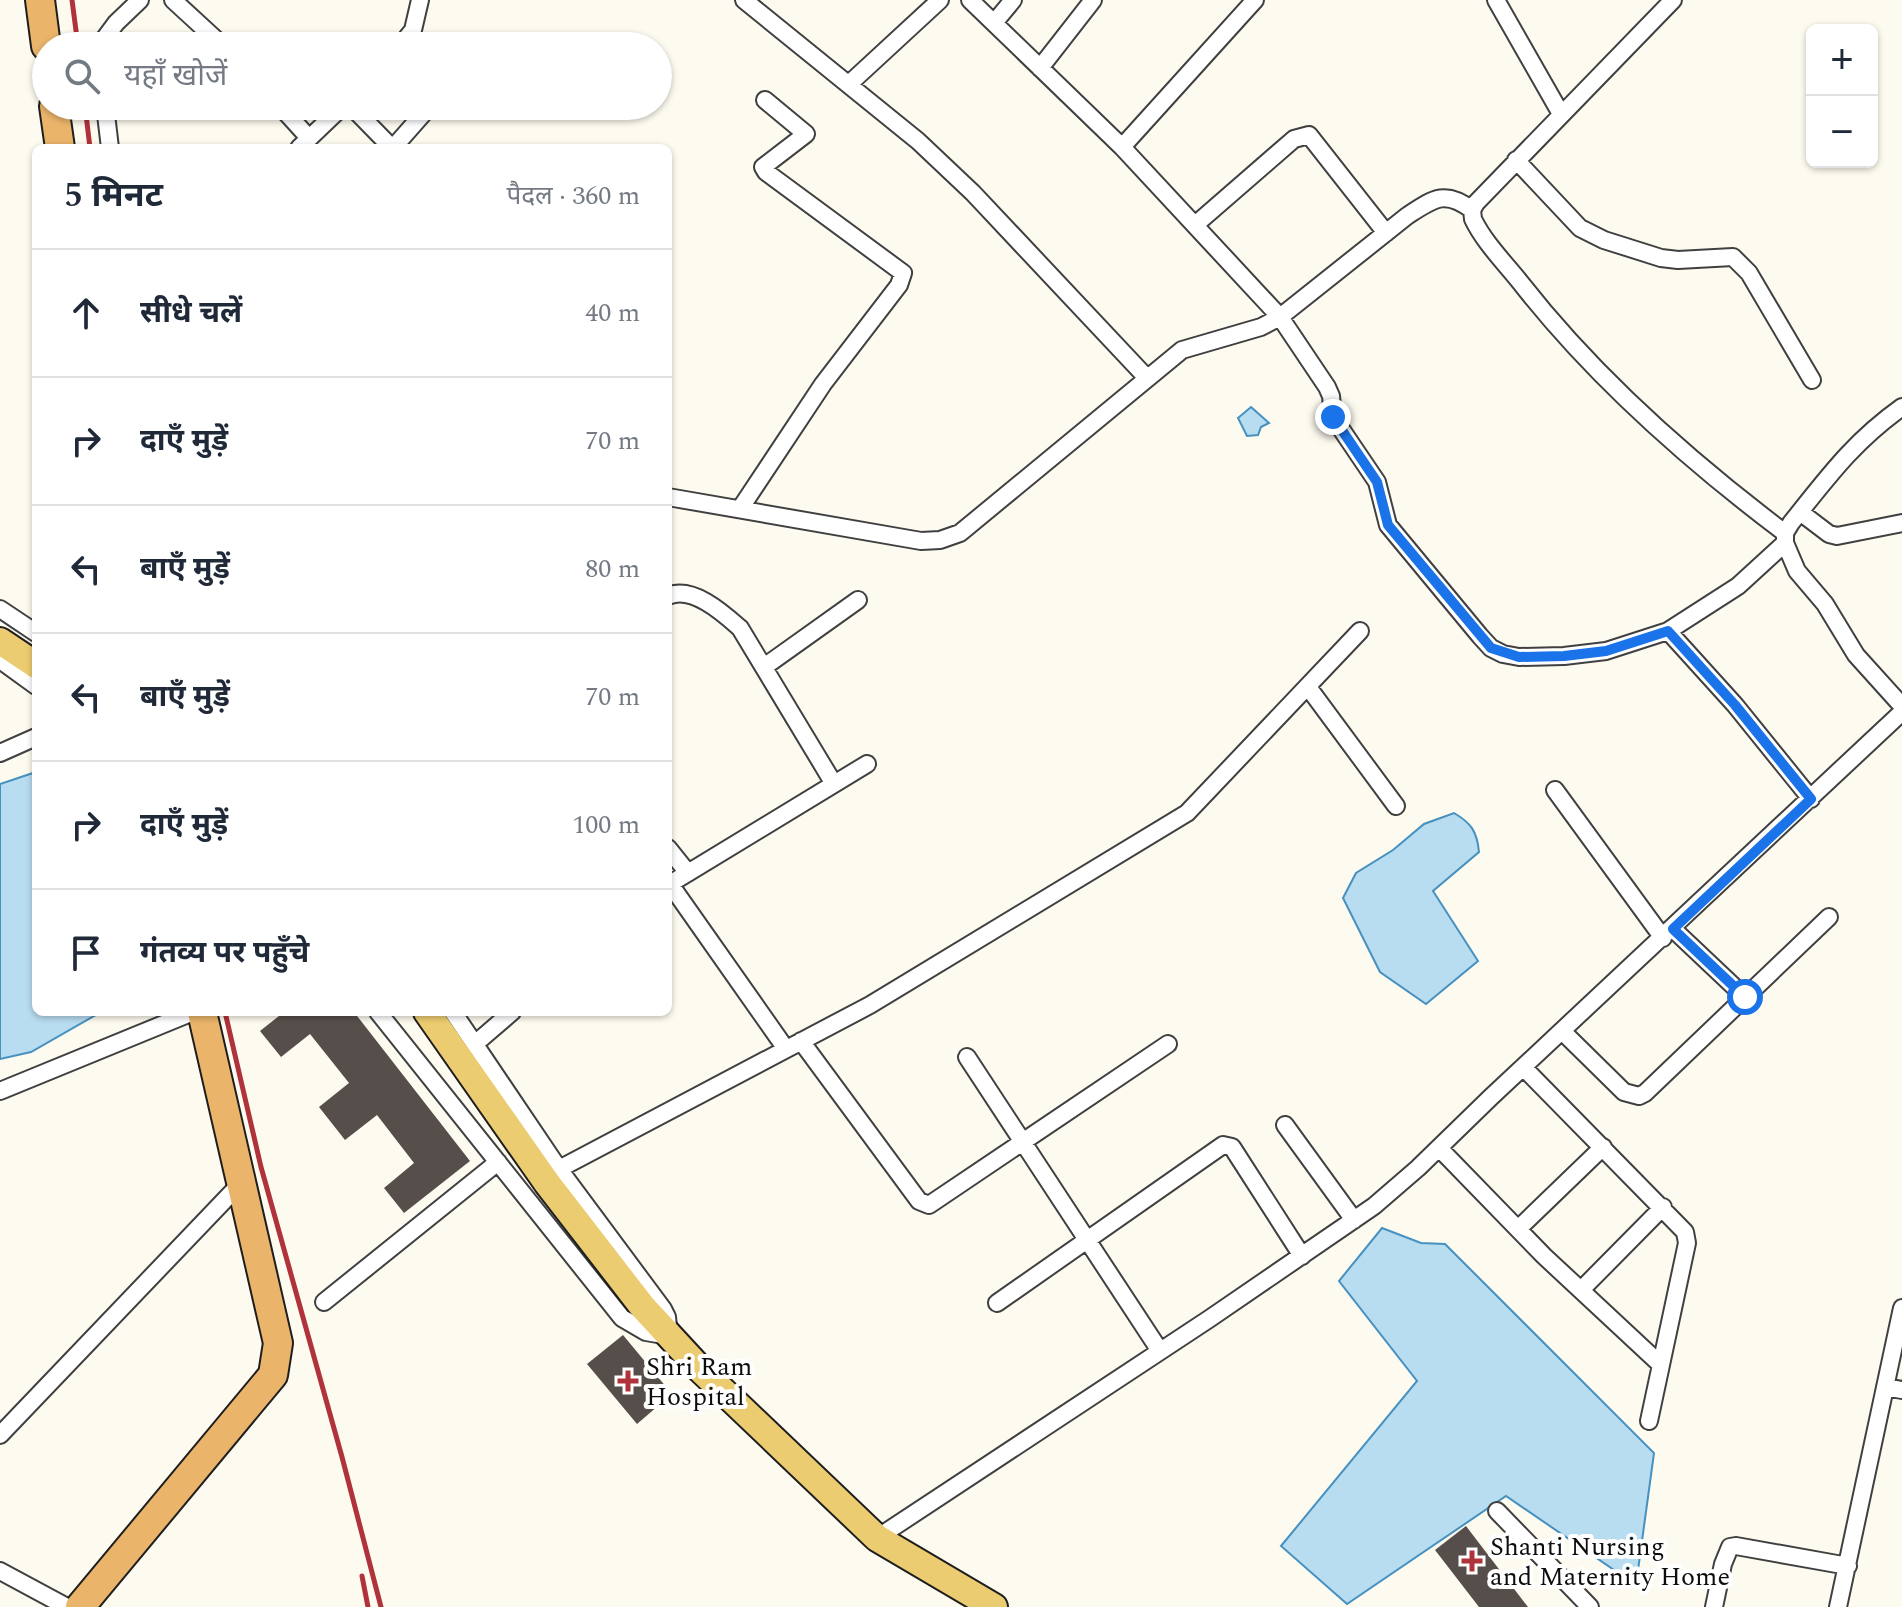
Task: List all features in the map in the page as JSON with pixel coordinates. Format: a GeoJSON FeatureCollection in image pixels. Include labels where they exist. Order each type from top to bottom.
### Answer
{"type":"FeatureCollection","features":[{"type":"Feature","properties":{"kind":"highway"},"geometry":{"type":"LineString","coordinates":[[40,0],[44,32]]}},
{"type":"Feature","properties":{"kind":"highway"},"geometry":{"type":"LineString","coordinates":[[56,120],[59,144]]}},
{"type":"Feature","properties":{"kind":"highway"},"geometry":{"type":"LineString","coordinates":[[80,1607],[273,1375],[278,1343],[203,1016]]}},
{"type":"Feature","properties":{"kind":"main road"},"geometry":{"type":"LineString","coordinates":[[0,641],[32,662]]}},
{"type":"Feature","properties":{"kind":"main road"},"geometry":{"type":"LineString","coordinates":[[430,1016],[547,1183],[642,1306],[701,1370],[877,1538],[994,1607]]}},
{"type":"Feature","properties":{"kind":"street"},"geometry":{"type":"LineString","coordinates":[[109,32],[140,0]]}},
{"type":"Feature","properties":{"kind":"street"},"geometry":{"type":"LineString","coordinates":[[173,0],[208,32]]}},
{"type":"Feature","properties":{"kind":"street"},"geometry":{"type":"LineString","coordinates":[[411,32],[420,0]]}},
{"type":"Feature","properties":{"kind":"street"},"geometry":{"type":"LineString","coordinates":[[744,0],[918,141],[973,193],[1147,378]]}},
{"type":"Feature","properties":{"kind":"street"},"geometry":{"type":"LineString","coordinates":[[849,84],[940,0]]}},
{"type":"Feature","properties":{"kind":"street"},"geometry":{"type":"LineString","coordinates":[[970,0],[1122,147],[1280,317],[1327,387],[1333,417],[1377,482],[1388,525],[1491,648],[1519,657],[1564,656],[1606,651],[1668,631],[1738,586],[1785,538],[1800,512],[1841,459],[1871,429],[1902,407]]}},
{"type":"Feature","properties":{"kind":"street"},"geometry":{"type":"LineString","coordinates":[[994,23],[1013,0]]}},
{"type":"Feature","properties":{"kind":"street"},"geometry":{"type":"LineString","coordinates":[[1040,68],[1093,0]]}},
{"type":"Feature","properties":{"kind":"street"},"geometry":{"type":"LineString","coordinates":[[1122,147],[1255,0]]}},
{"type":"Feature","properties":{"kind":"street"},"geometry":{"type":"LineString","coordinates":[[1496,0],[1561,114]]}},
{"type":"Feature","properties":{"kind":"street"},"geometry":{"type":"LineString","coordinates":[[1472,210],[1516,160],[1673,0]]}},
{"type":"Feature","properties":{"kind":"street"},"geometry":{"type":"LineString","coordinates":[[740,509],[823,384],[903,277],[901,269],[766,172],[763,167],[806,134],[765,100]]}},
{"type":"Feature","properties":{"kind":"street"},"geometry":{"type":"LineString","coordinates":[[107,120],[110,144]]}},
{"type":"Feature","properties":{"kind":"street"},"geometry":{"type":"LineString","coordinates":[[289,120],[304,143],[328,120]]}},
{"type":"Feature","properties":{"kind":"street"},"geometry":{"type":"LineString","coordinates":[[365,120],[389,144]]}},
{"type":"Feature","properties":{"kind":"street"},"geometry":{"type":"LineString","coordinates":[[397,144],[418,120]]}},
{"type":"Feature","properties":{"kind":"street"},"geometry":{"type":"LineString","coordinates":[[1195,225],[1294,139],[1309,135],[1386,233]]}},
{"type":"Feature","properties":{"kind":"street"},"geometry":{"type":"LineString","coordinates":[[1516,160],[1571,220],[1604,240],[1661,258],[1733,257],[1749,273],[1812,380]]}},
{"type":"Feature","properties":{"kind":"street"},"geometry":{"type":"LineString","coordinates":[[672,498],[921,541],[950,538],[1003,500],[1182,350],[1261,327],[1280,317],[1428,202],[1444,197],[1461,201],[1472,210],[1477,227],[1539,307],[1581,354],[1697,465],[1785,538],[1797,571],[1825,604],[1856,655],[1902,706]]}},
{"type":"Feature","properties":{"kind":"street"},"geometry":{"type":"LineString","coordinates":[[1800,512],[1829,534],[1837,536],[1902,523]]}},
{"type":"Feature","properties":{"kind":"street"},"geometry":{"type":"LineString","coordinates":[[672,595],[690,594],[740,628],[834,784]]}},
{"type":"Feature","properties":{"kind":"street"},"geometry":{"type":"LineString","coordinates":[[764,667],[858,600]]}},
{"type":"Feature","properties":{"kind":"street"},"geometry":{"type":"LineString","coordinates":[[0,609],[32,630]]}},
{"type":"Feature","properties":{"kind":"street"},"geometry":{"type":"LineString","coordinates":[[559,1169],[870,1005],[1187,813],[1360,631]]}},
{"type":"Feature","properties":{"kind":"street"},"geometry":{"type":"LineString","coordinates":[[1668,631],[1735,705],[1811,799]]}},
{"type":"Feature","properties":{"kind":"street"},"geometry":{"type":"LineString","coordinates":[[0,660],[32,683]]}},
{"type":"Feature","properties":{"kind":"street"},"geometry":{"type":"LineString","coordinates":[[1308,687],[1396,806]]}},
{"type":"Feature","properties":{"kind":"street"},"geometry":{"type":"LineString","coordinates":[[877,1538],[1302,1256],[1385,1197],[1902,712]]}},
{"type":"Feature","properties":{"kind":"street"},"geometry":{"type":"LineString","coordinates":[[0,753],[32,739]]}},
{"type":"Feature","properties":{"kind":"street"},"geometry":{"type":"LineString","coordinates":[[672,883],[867,764]]}},
{"type":"Feature","properties":{"kind":"street"},"geometry":{"type":"LineString","coordinates":[[1555,790],[1668,933],[1745,997]]}},
{"type":"Feature","properties":{"kind":"street"},"geometry":{"type":"LineString","coordinates":[[672,853],[688,873]]}},
{"type":"Feature","properties":{"kind":"street"},"geometry":{"type":"LineString","coordinates":[[672,889],[924,1205],[934,1203],[1168,1044]]}},
{"type":"Feature","properties":{"kind":"street"},"geometry":{"type":"LineString","coordinates":[[1562,1031],[1624,1092],[1639,1096],[1829,917]]}},
{"type":"Feature","properties":{"kind":"street"},"geometry":{"type":"LineString","coordinates":[[0,1091],[183,1016]]}},
{"type":"Feature","properties":{"kind":"street"},"geometry":{"type":"LineString","coordinates":[[381,1016],[622,1318],[646,1332],[669,1336],[663,1309],[559,1169],[456,1016]]}},
{"type":"Feature","properties":{"kind":"street"},"geometry":{"type":"LineString","coordinates":[[476,1043],[507,1016]]}},
{"type":"Feature","properties":{"kind":"street"},"geometry":{"type":"LineString","coordinates":[[967,1057],[1160,1351]]}},
{"type":"Feature","properties":{"kind":"street"},"geometry":{"type":"LineString","coordinates":[[1523,1067],[1681,1225],[1687,1243],[1649,1421]]}},
{"type":"Feature","properties":{"kind":"street"},"geometry":{"type":"LineString","coordinates":[[1285,1125],[1354,1220]]}},
{"type":"Feature","properties":{"kind":"street"},"geometry":{"type":"LineString","coordinates":[[997,1303],[1218,1148],[1229,1145],[1302,1256]]}},
{"type":"Feature","properties":{"kind":"street"},"geometry":{"type":"LineString","coordinates":[[1518,1229],[1603,1147]]}},
{"type":"Feature","properties":{"kind":"street"},"geometry":{"type":"LineString","coordinates":[[1439,1148],[1518,1229],[1661,1365]]}},
{"type":"Feature","properties":{"kind":"street"},"geometry":{"type":"LineString","coordinates":[[324,1302],[498,1162]]}},
{"type":"Feature","properties":{"kind":"street"},"geometry":{"type":"LineString","coordinates":[[0,1435],[241,1183]]}},
{"type":"Feature","properties":{"kind":"street"},"geometry":{"type":"LineString","coordinates":[[1581,1290],[1663,1207]]}},
{"type":"Feature","properties":{"kind":"street"},"geometry":{"type":"LineString","coordinates":[[1838,1607],[1894,1389],[1902,1308]]}},
{"type":"Feature","properties":{"kind":"street"},"geometry":{"type":"LineString","coordinates":[[1497,1511],[1590,1607]]}},
{"type":"Feature","properties":{"kind":"street"},"geometry":{"type":"LineString","coordinates":[[1714,1607],[1730,1547],[1848,1566]]}},
{"type":"Feature","properties":{"kind":"street"},"geometry":{"type":"LineString","coordinates":[[0,1571],[67,1607]]}},
{"type":"Feature","properties":{"kind":"water"},"geometry":{"type":"Polygon","coordinates":[[[1251,407],[1269,423],[1261,427],[1258,435],[1247,436],[1238,418],[1251,407]]]}},
{"type":"Feature","properties":{"kind":"water"},"geometry":{"type":"Polygon","coordinates":[[[32,773],[32,1016],[94,1016],[31,1052],[0,1059],[0,784],[32,773]]]}},
{"type":"Feature","properties":{"kind":"water"},"geometry":{"type":"Polygon","coordinates":[[[1454,813],[1472,828],[1479,852],[1433,891],[1478,961],[1426,1004],[1380,972],[1343,898],[1356,873],[1393,850],[1424,824],[1454,813]]]}},
{"type":"Feature","properties":{"kind":"water"},"geometry":{"type":"Polygon","coordinates":[[[1382,1228],[1421,1243],[1445,1244],[1654,1453],[1636,1585],[1506,1496],[1347,1604],[1281,1546],[1417,1381],[1339,1281],[1382,1228]]]}},
{"type":"Feature","properties":{"kind":"building"},"geometry":{"type":"Polygon","coordinates":[[[279,1016],[357,1016],[470,1161],[404,1213],[384,1188],[414,1163],[377,1115],[345,1140],[319,1107],[349,1083],[310,1034],[281,1057],[260,1031],[279,1016]]]}},
{"type":"Feature","properties":{"kind":"building"},"geometry":{"type":"Polygon","coordinates":[[[623,1335],[672,1394],[637,1424],[587,1364],[623,1335]]]}},
{"type":"Feature","properties":{"kind":"building"},"geometry":{"type":"Polygon","coordinates":[[[1466,1526],[1528,1607],[1479,1607],[1435,1550],[1466,1526]]]}},
{"type":"Feature","properties":{"kind":"railway"},"geometry":{"type":"LineString","coordinates":[[72,0],[76,32]]}},
{"type":"Feature","properties":{"kind":"railway"},"geometry":{"type":"LineString","coordinates":[[87,120],[90,144]]}},
{"type":"Feature","properties":{"kind":"railway"},"geometry":{"type":"LineString","coordinates":[[226,1016],[261,1167],[381,1607]]}},
{"type":"Feature","properties":{"kind":"railway"},"geometry":{"type":"LineString","coordinates":[[362,1576],[368,1607]]}},
{"type":"Feature","properties":{"kind":"place","name":"Shri Ram Hospital"},"geometry":{"type":"Point","coordinates":[628,1381]}},
{"type":"Feature","properties":{"kind":"place","name":"Shanti Nursing and Maternity Home"},"geometry":{"type":"Point","coordinates":[1472,1561]}},
{"type":"Feature","properties":{"kind":"route"},"geometry":{"type":"LineString","coordinates":[[1333,417],[1377,482],[1388,525],[1491,648],[1519,657],[1564,656],[1606,651],[1668,631],[1735,705],[1811,799],[1673,929],[1745,997]]}}]}
